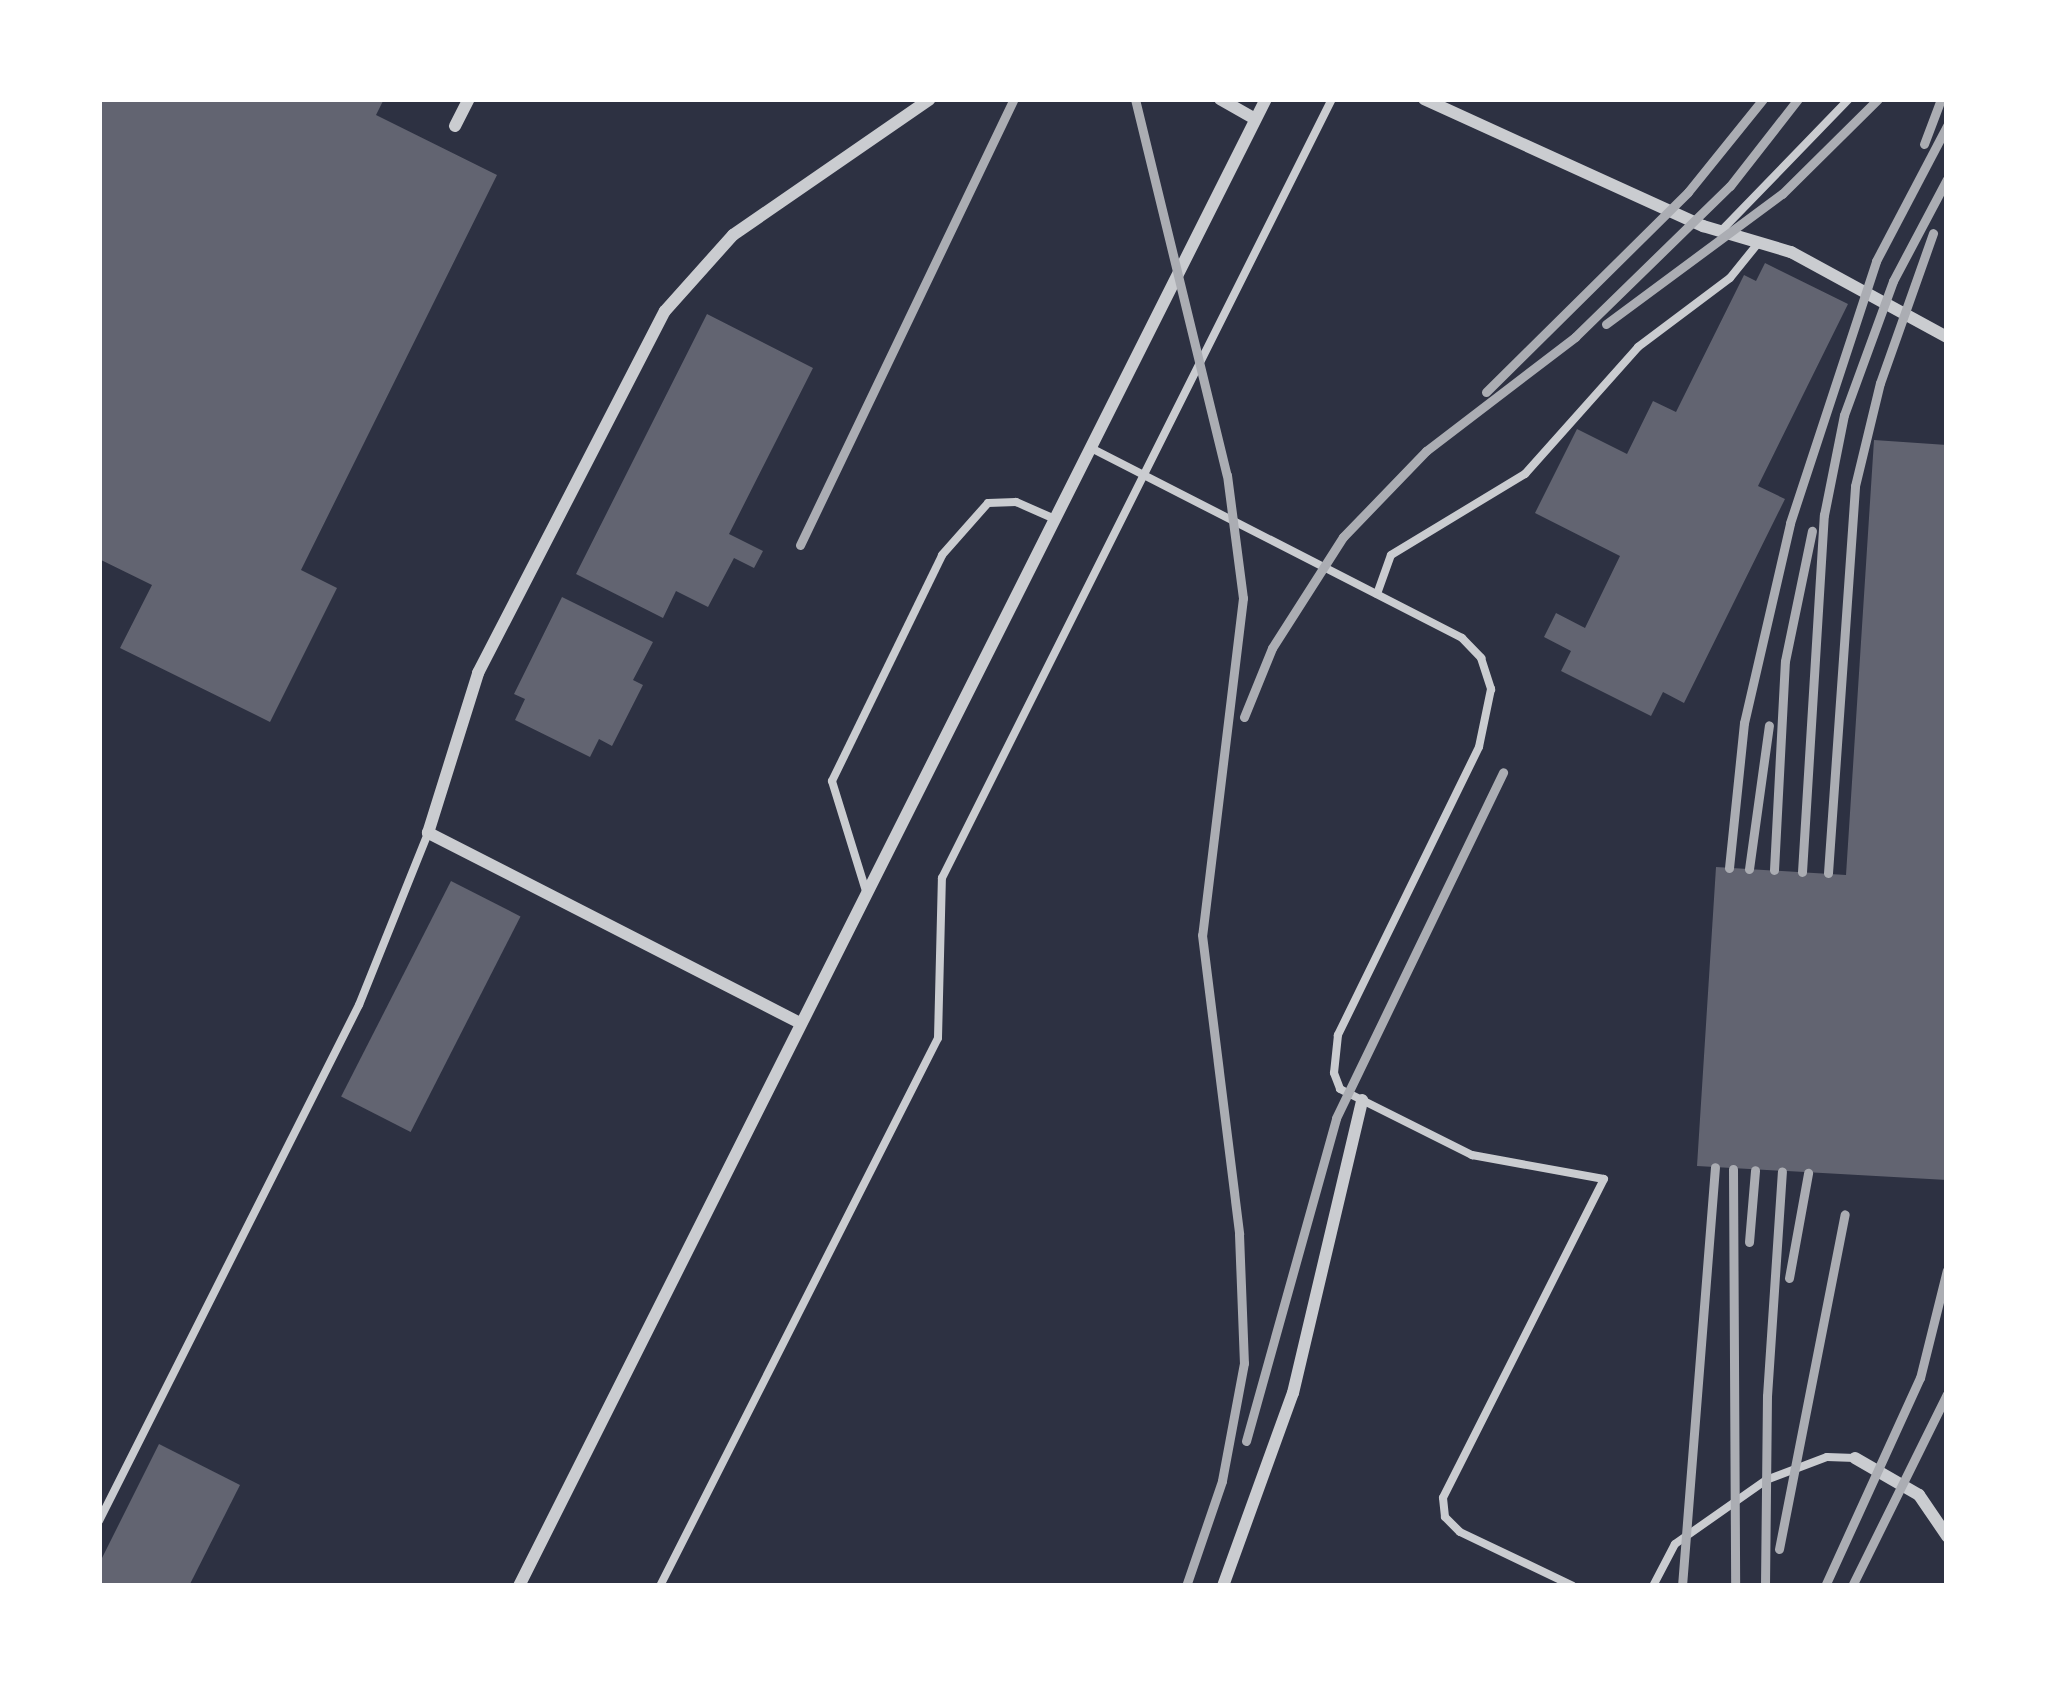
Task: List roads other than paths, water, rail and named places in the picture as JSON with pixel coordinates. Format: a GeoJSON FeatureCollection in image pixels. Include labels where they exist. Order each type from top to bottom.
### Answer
{"type":"FeatureCollection","features":[{"type":"Feature","properties":{"kind":"street"},"geometry":{"type":"LineString","coordinates":[[455,126],[469,99]]}},
{"type":"Feature","properties":{"kind":"street"},"geometry":{"type":"LineString","coordinates":[[800,1023],[428,832],[478,673],[665,311],[733,235],[887,136],[929,99]]}},
{"type":"Feature","properties":{"kind":"street"},"geometry":{"type":"LineString","coordinates":[[1220,99],[1255,119]]}},
{"type":"Feature","properties":{"kind":"street"},"geometry":{"type":"LineString","coordinates":[[519,1586],[1266,99]]}},
{"type":"Feature","properties":{"kind":"street"},"geometry":{"type":"LineString","coordinates":[[1424,99],[1721,231],[1835,273],[1947,337]]}},
{"type":"Feature","properties":{"kind":"street"},"geometry":{"type":"LineString","coordinates":[[1222,1586],[1293,1393],[1362,1100]]}},
{"type":"Feature","properties":{"kind":"street"},"geometry":{"type":"LineString","coordinates":[[1855,1458],[1919,1495],[1947,1536]]}},
{"type":"Feature","properties":{"kind":"lane"},"geometry":{"type":"LineString","coordinates":[[660,1586],[938,1038],[942,878],[1332,99]]}},
{"type":"Feature","properties":{"kind":"lane"},"geometry":{"type":"LineString","coordinates":[[1721,231],[1849,99]]}},
{"type":"Feature","properties":{"kind":"lane"},"geometry":{"type":"LineString","coordinates":[[1377,594],[1391,555],[1526,474],[1637,347],[1730,278],[1759,242]]}},
{"type":"Feature","properties":{"kind":"lane"},"geometry":{"type":"LineString","coordinates":[[1090,447],[1462,638],[1481,658],[1491,689],[1479,747],[1338,1035],[1340,1089],[1472,1155],[1604,1179],[1444,1498],[1444,1516],[1460,1532],[1573,1586]]}},
{"type":"Feature","properties":{"kind":"lane"},"geometry":{"type":"LineString","coordinates":[[866,891],[832,781],[942,555],[988,503],[1016,502],[1055,519]]}},
{"type":"Feature","properties":{"kind":"lane"},"geometry":{"type":"LineString","coordinates":[[99,1521],[359,1005],[428,832]]}},
{"type":"Feature","properties":{"kind":"lane"},"geometry":{"type":"LineString","coordinates":[[1653,1586],[1675,1544],[1766,1480],[1809,1461],[1855,1458]]}},
{"type":"Feature","properties":{"kind":"railway"},"geometry":{"type":"LineString","coordinates":[[800,545],[1014,99]]}},
{"type":"Feature","properties":{"kind":"railway"},"geometry":{"type":"LineString","coordinates":[[1135,99],[1227,475],[1243,598],[1202,935],[1239,1234],[1244,1363],[1222,1481],[1186,1586]]}},
{"type":"Feature","properties":{"kind":"railway"},"geometry":{"type":"LineString","coordinates":[[1486,392],[1688,192],[1763,99]]}},
{"type":"Feature","properties":{"kind":"railway"},"geometry":{"type":"LineString","coordinates":[[1244,717],[1272,648],[1343,537],[1426,451],[1575,337],[1730,186],[1798,99]]}},
{"type":"Feature","properties":{"kind":"railway"},"geometry":{"type":"LineString","coordinates":[[1606,324],[1782,194],[1878,99]]}},
{"type":"Feature","properties":{"kind":"railway"},"geometry":{"type":"LineString","coordinates":[[1924,144],[1941,99]]}},
{"type":"Feature","properties":{"kind":"railway"},"geometry":{"type":"LineString","coordinates":[[1729,868],[1744,723],[1790,523],[1876,261],[1947,126]]}},
{"type":"Feature","properties":{"kind":"railway"},"geometry":{"type":"LineString","coordinates":[[1802,872],[1824,515],[1844,415],[1893,281],[1947,179]]}},
{"type":"Feature","properties":{"kind":"railway"},"geometry":{"type":"LineString","coordinates":[[1828,873],[1855,486],[1880,383],[1933,233]]}},
{"type":"Feature","properties":{"kind":"railway"},"geometry":{"type":"LineString","coordinates":[[1774,870],[1785,661],[1812,531]]}},
{"type":"Feature","properties":{"kind":"railway"},"geometry":{"type":"LineString","coordinates":[[1749,869],[1769,725]]}},
{"type":"Feature","properties":{"kind":"railway"},"geometry":{"type":"LineString","coordinates":[[1246,1441],[1336,1118],[1503,772]]}},
{"type":"Feature","properties":{"kind":"railway"},"geometry":{"type":"LineString","coordinates":[[1682,1586],[1715,1167]]}},
{"type":"Feature","properties":{"kind":"railway"},"geometry":{"type":"LineString","coordinates":[[1733,1169],[1735,1586]]}},
{"type":"Feature","properties":{"kind":"railway"},"geometry":{"type":"LineString","coordinates":[[1749,1242],[1755,1170]]}},
{"type":"Feature","properties":{"kind":"railway"},"geometry":{"type":"LineString","coordinates":[[1765,1586],[1767,1396],[1782,1172]]}},
{"type":"Feature","properties":{"kind":"railway"},"geometry":{"type":"LineString","coordinates":[[1789,1278],[1808,1173]]}},
{"type":"Feature","properties":{"kind":"railway"},"geometry":{"type":"LineString","coordinates":[[1779,1549],[1845,1214]]}},
{"type":"Feature","properties":{"kind":"railway"},"geometry":{"type":"LineString","coordinates":[[1825,1586],[1920,1378],[1947,1270]]}},
{"type":"Feature","properties":{"kind":"railway"},"geometry":{"type":"LineString","coordinates":[[1852,1586],[1947,1394]]}}]}
